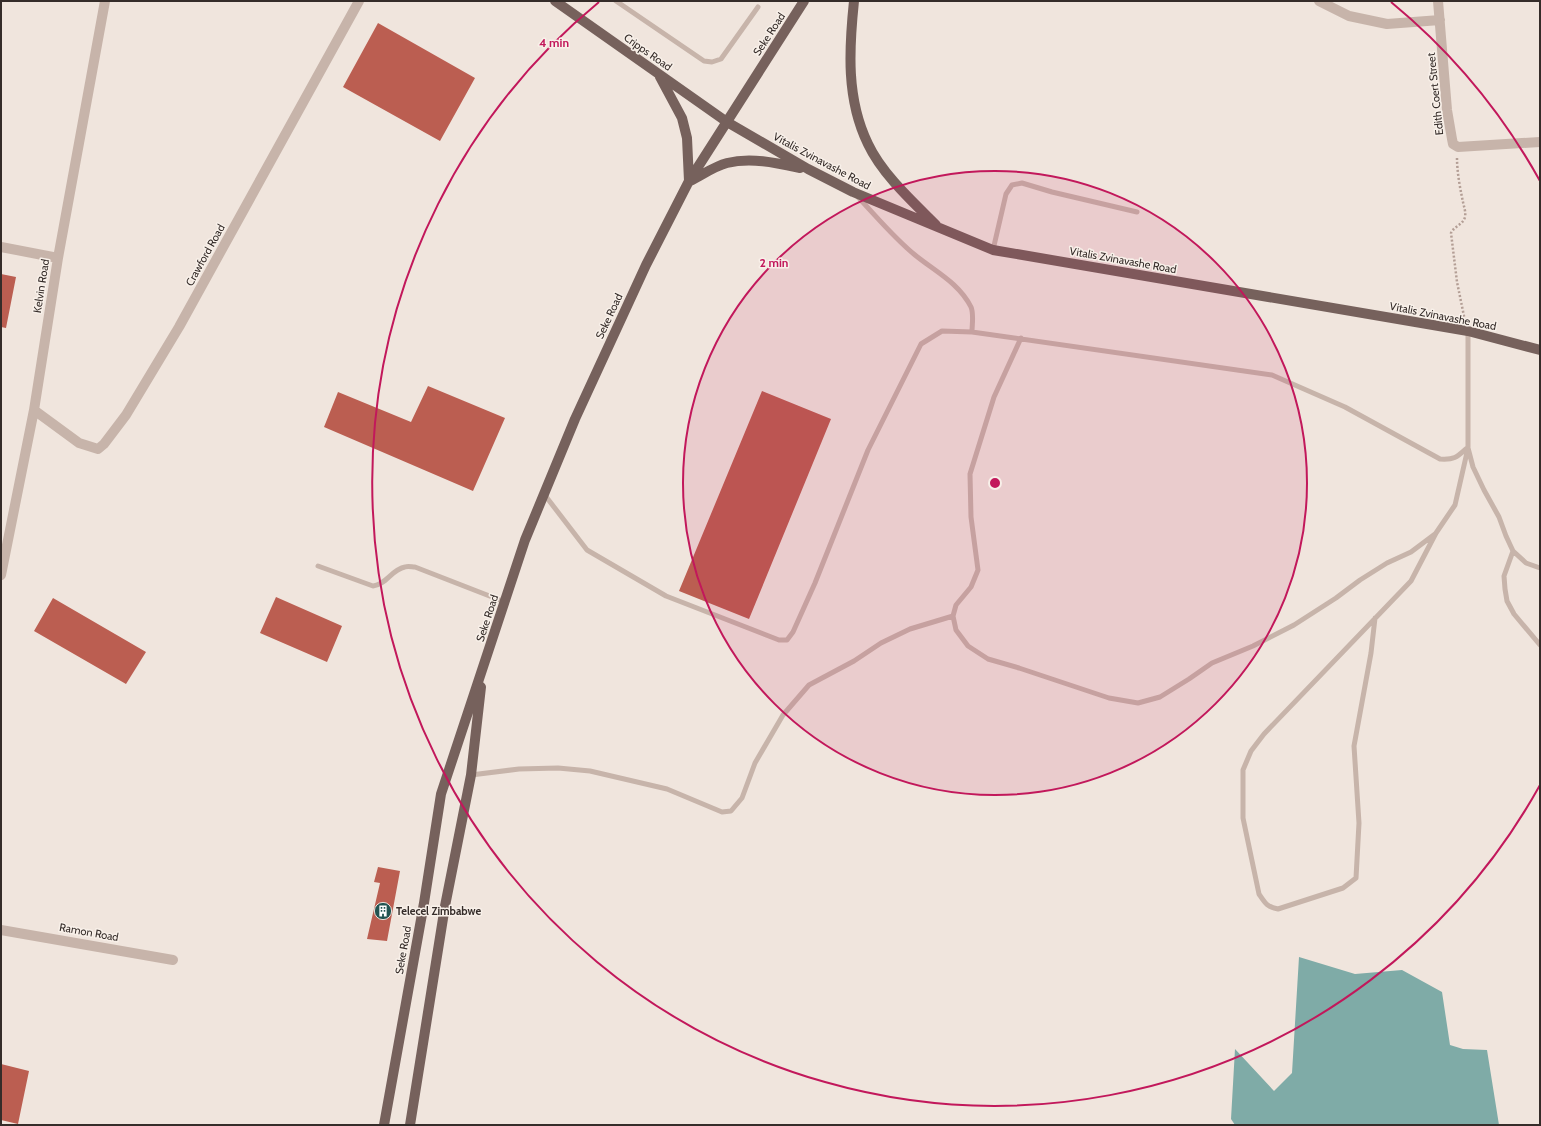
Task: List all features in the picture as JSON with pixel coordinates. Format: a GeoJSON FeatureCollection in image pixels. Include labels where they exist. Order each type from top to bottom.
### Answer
{"type":"FeatureCollection","features":[{"type":"Feature","properties":{"kind":"main road","name":"Cripps Road"},"geometry":{"type":"LineString","coordinates":[[555,1],[727,122]]}},
{"type":"Feature","properties":{"kind":"main road","name":"Seke Road"},"geometry":{"type":"LineString","coordinates":[[384,1125],[424,903],[441,794],[525,540],[575,419],[646,265],[690,181],[804,1]]}},
{"type":"Feature","properties":{"kind":"main road"},"geometry":{"type":"LineString","coordinates":[[854,1],[850,40],[851,80],[857,114],[868,145],[889,176],[940,230]]}},
{"type":"Feature","properties":{"kind":"main road"},"geometry":{"type":"LineString","coordinates":[[658,74],[682,118],[687,138],[690,181],[727,163],[744,161],[772,162],[808,169]]}},
{"type":"Feature","properties":{"kind":"main road","name":"Vitalis Zvinavashe Road"},"geometry":{"type":"LineString","coordinates":[[727,122],[808,169],[853,192],[940,230],[993,250],[1468,331],[1540,350]]}},
{"type":"Feature","properties":{"kind":"main road","name":"Seke Road"},"geometry":{"type":"LineString","coordinates":[[410,1125],[445,906],[471,775],[484,665]]}},
{"type":"Feature","properties":{"kind":"street","name":"Kelvin Road"},"geometry":{"type":"LineString","coordinates":[[1,575],[34,410],[58,258],[105,1]]}},
{"type":"Feature","properties":{"kind":"street","name":"Crawford Road"},"geometry":{"type":"LineString","coordinates":[[34,410],[79,443],[98,449],[104,444],[126,415],[179,327],[360,1]]}},
{"type":"Feature","properties":{"kind":"street"},"geometry":{"type":"LineString","coordinates":[[1319,1],[1349,16],[1387,24],[1440,20]]}},
{"type":"Feature","properties":{"kind":"street","name":"Edith Coert Street"},"geometry":{"type":"LineString","coordinates":[[1438,1],[1445,89],[1450,126],[1454,144],[1458,147]]}},
{"type":"Feature","properties":{"kind":"street"},"geometry":{"type":"LineString","coordinates":[[1458,147],[1540,142]]}},
{"type":"Feature","properties":{"kind":"street"},"geometry":{"type":"LineString","coordinates":[[1,247],[58,258]]}},
{"type":"Feature","properties":{"kind":"street","name":"Ramon Road"},"geometry":{"type":"LineString","coordinates":[[1,930],[173,960]]}},
{"type":"Feature","properties":{"kind":"lane"},"geometry":{"type":"LineString","coordinates":[[616,1],[704,61],[712,62],[721,59],[758,7]]}},
{"type":"Feature","properties":{"kind":"lane"},"geometry":{"type":"LineString","coordinates":[[993,250],[1006,194],[1012,185],[1022,183],[1052,192],[1137,212]]}},
{"type":"Feature","properties":{"kind":"lane"},"geometry":{"type":"LineString","coordinates":[[853,192],[910,250],[946,277],[964,294],[972,309],[972,332]]}},
{"type":"Feature","properties":{"kind":"lane"},"geometry":{"type":"LineString","coordinates":[[544,494],[587,550],[666,596],[779,640],[787,640],[794,632],[815,583],[868,450],[921,344],[942,330],[1021,338],[1272,375],[1345,407],[1440,459],[1452,460],[1468,447]]}},
{"type":"Feature","properties":{"kind":"lane"},"geometry":{"type":"LineString","coordinates":[[1375,618],[1371,653],[1354,746],[1359,823],[1356,878],[1343,888],[1278,909],[1271,908],[1259,894],[1243,818],[1243,770],[1251,751],[1264,734],[1375,618],[1411,581],[1436,533],[1455,505],[1468,447],[1468,331]]}},
{"type":"Feature","properties":{"kind":"lane"},"geometry":{"type":"LineString","coordinates":[[1021,338],[994,397],[970,474],[971,517],[978,570],[971,587],[956,605],[953,616],[956,630],[968,646],[988,659],[1109,698],[1138,703],[1160,697],[1212,663],[1253,646],[1294,625],[1380,567],[1411,552],[1436,533]]}},
{"type":"Feature","properties":{"kind":"lane"},"geometry":{"type":"LineString","coordinates":[[1468,447],[1474,467],[1484,490],[1499,517],[1513,551],[1526,563],[1540,568]]}},
{"type":"Feature","properties":{"kind":"lane"},"geometry":{"type":"LineString","coordinates":[[1513,551],[1504,576],[1504,589],[1507,601],[1514,614],[1539,644],[1540,650]]}},
{"type":"Feature","properties":{"kind":"lane"},"geometry":{"type":"LineString","coordinates":[[318,566],[373,586],[381,584],[400,569],[405,567],[415,567],[504,602]]}},
{"type":"Feature","properties":{"kind":"lane"},"geometry":{"type":"LineString","coordinates":[[471,775],[519,769],[558,768],[590,771],[667,789],[722,812],[732,811],[742,798],[756,763],[783,714],[809,685],[854,661],[881,643],[910,629],[953,616]]}},
{"type":"Feature","properties":{"kind":"path"},"geometry":{"type":"LineString","coordinates":[[1458,147],[1457,162],[1465,218],[1461,224],[1453,229],[1451,234],[1457,282],[1468,331]]}},
{"type":"Feature","properties":{"kind":"water"},"geometry":{"type":"Polygon","coordinates":[[[1299,957],[1355,974],[1402,970],[1442,992],[1450,1045],[1463,1049],[1487,1050],[1499,1125],[1235,1125],[1231,1119],[1235,1049],[1274,1091],[1292,1073],[1299,957]]]}},
{"type":"Feature","properties":{"kind":"building"},"geometry":{"type":"Polygon","coordinates":[[[378,23],[475,78],[440,141],[343,87],[378,23]]]}},
{"type":"Feature","properties":{"kind":"building"},"geometry":{"type":"Polygon","coordinates":[[[1,274],[16,277],[6,328],[1,327],[1,274]]]}},
{"type":"Feature","properties":{"kind":"building"},"geometry":{"type":"Polygon","coordinates":[[[428,386],[505,418],[473,491],[324,427],[338,392],[411,422],[428,386]]]}},
{"type":"Feature","properties":{"kind":"building"},"geometry":{"type":"Polygon","coordinates":[[[762,391],[831,419],[749,619],[679,591],[762,391]]]}},
{"type":"Feature","properties":{"kind":"building"},"geometry":{"type":"Polygon","coordinates":[[[276,597],[342,626],[327,662],[260,633],[276,597]]]}},
{"type":"Feature","properties":{"kind":"building"},"geometry":{"type":"Polygon","coordinates":[[[53,598],[146,652],[126,684],[34,631],[53,598]]]}},
{"type":"Feature","properties":{"kind":"building","name":"Telecel Zimbabwe"},"geometry":{"type":"Polygon","coordinates":[[[378,867],[400,871],[387,941],[367,939],[380,883],[374,882],[378,867]]]}},
{"type":"Feature","properties":{"kind":"building"},"geometry":{"type":"Polygon","coordinates":[[[1,1064],[29,1071],[18,1124],[1,1120],[1,1064]]]}},
{"type":"Feature","properties":{"kind":"place","name":"Telecel Zimbabwe"},"geometry":{"type":"Point","coordinates":[383,911]}}]}
